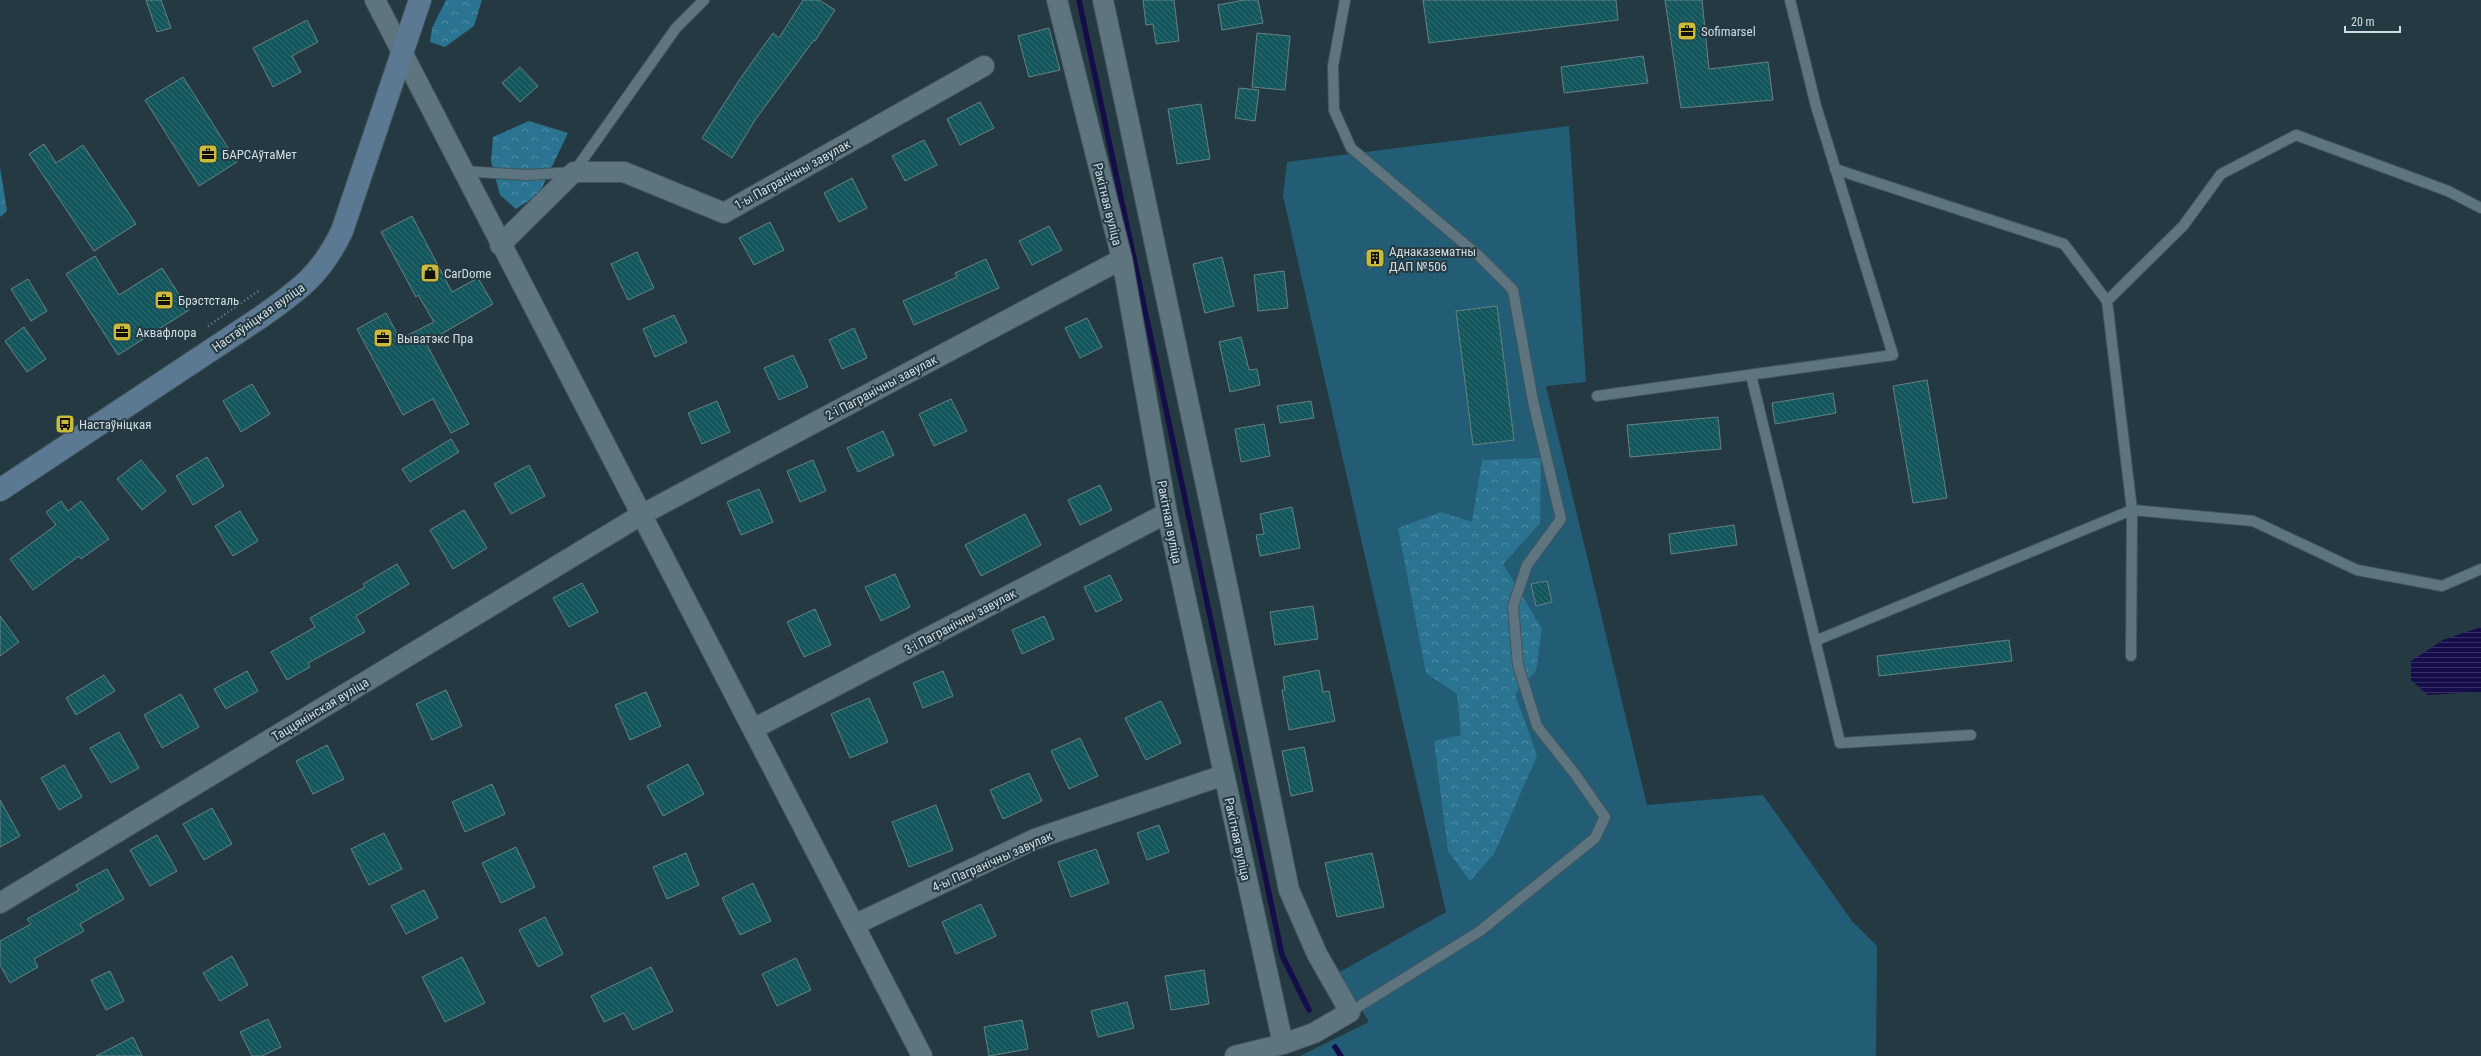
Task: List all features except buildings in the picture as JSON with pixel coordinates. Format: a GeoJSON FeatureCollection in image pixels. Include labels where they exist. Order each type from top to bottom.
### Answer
{"type":"FeatureCollection","features":[{"type":"Feature","properties":{"kind":"street"},"geometry":{"type":"LineString","coordinates":[[375,0],[500,245],[922,1056]]}},
{"type":"Feature","properties":{"kind":"street","name":"Настаўніцкая вуліца"},"geometry":{"type":"LineString","coordinates":[[0,490],[261,317],[301,289],[313,276],[330,256],[342,231],[420,0]]}},
{"type":"Feature","properties":{"kind":"street","name":"Ракітная вуліца"},"geometry":{"type":"LineString","coordinates":[[1057,0],[1122,259],[1167,513],[1283,1044]]}},
{"type":"Feature","properties":{"kind":"street"},"geometry":{"type":"LineString","coordinates":[[1102,0],[1227,581],[1289,890],[1318,954],[1350,1012],[1314,1033],[1283,1044],[1235,1056]]}},
{"type":"Feature","properties":{"kind":"street","name":"1-ы Пагранічны завулак"},"geometry":{"type":"LineString","coordinates":[[574,172],[624,172],[724,213],[984,66]]}},
{"type":"Feature","properties":{"kind":"street"},"geometry":{"type":"LineString","coordinates":[[500,245],[574,172]]}},
{"type":"Feature","properties":{"kind":"street","name":"2-і Пагранічны завулак"},"geometry":{"type":"LineString","coordinates":[[641,515],[1122,259]]}},
{"type":"Feature","properties":{"kind":"street","name":"3-і Пагранічны завулак"},"geometry":{"type":"LineString","coordinates":[[753,729],[1167,513]]}},
{"type":"Feature","properties":{"kind":"street","name":"Таццянінская вуліца"},"geometry":{"type":"LineString","coordinates":[[0,904],[641,515]]}},
{"type":"Feature","properties":{"kind":"street","name":"4-ы Пагранічны завулак"},"geometry":{"type":"LineString","coordinates":[[854,925],[1035,839],[1224,775]]}},
{"type":"Feature","properties":{"kind":"lane"},"geometry":{"type":"LineString","coordinates":[[462,171],[527,175],[574,172],[676,28],[704,0]]}},
{"type":"Feature","properties":{"kind":"lane"},"geometry":{"type":"LineString","coordinates":[[1345,0],[1333,66],[1334,110],[1351,148],[1479,256],[1513,290],[1533,401],[1562,519],[1527,565],[1513,606],[1518,664],[1537,726],[1575,774],[1605,817],[1595,838],[1480,931],[1350,1012]]}},
{"type":"Feature","properties":{"kind":"lane"},"geometry":{"type":"LineString","coordinates":[[1597,396],[1893,355],[1816,106],[1790,0]]}},
{"type":"Feature","properties":{"kind":"lane"},"geometry":{"type":"LineString","coordinates":[[2106,300],[2183,226],[2222,174],[2296,135],[2448,191],[2481,208]]}},
{"type":"Feature","properties":{"kind":"lane"},"geometry":{"type":"LineString","coordinates":[[1835,169],[2064,244],[2106,300],[2132,510],[2131,656]]}},
{"type":"Feature","properties":{"kind":"lane"},"geometry":{"type":"LineString","coordinates":[[1750,375],[1840,743],[1971,735]]}},
{"type":"Feature","properties":{"kind":"lane"},"geometry":{"type":"LineString","coordinates":[[1815,641],[2132,510],[2253,521],[2357,570],[2442,586],[2481,569]]}},
{"type":"Feature","properties":{"kind":"path"},"geometry":{"type":"LineString","coordinates":[[203,329],[267,286]]}},
{"type":"Feature","properties":{"kind":"shaded area"},"geometry":{"type":"Polygon","coordinates":[[[1569,126],[1586,382],[1546,386],[1647,805],[1763,795],[1852,921],[1877,946],[1876,1056],[1300,1056],[1369,1022],[1338,973],[1446,912],[1283,196],[1287,162],[1569,126]]]}},
{"type":"Feature","properties":{"kind":"shaded area"},"geometry":{"type":"Polygon","coordinates":[[[2481,627],[2481,692],[2428,695],[2411,680],[2411,661],[2443,640],[2481,627]]]}},
{"type":"Feature","properties":{"kind":"green space"},"geometry":{"type":"Polygon","coordinates":[[[446,0],[482,0],[474,26],[445,47],[430,42],[432,28],[446,0]]]}},
{"type":"Feature","properties":{"kind":"green space"},"geometry":{"type":"Polygon","coordinates":[[[529,121],[568,133],[539,194],[516,209],[500,195],[491,161],[493,137],[529,121]]]}},
{"type":"Feature","properties":{"kind":"green space"},"geometry":{"type":"Polygon","coordinates":[[[0,167],[7,211],[0,217],[0,167]]]}},
{"type":"Feature","properties":{"kind":"green space"},"geometry":{"type":"Polygon","coordinates":[[[1541,458],[1540,523],[1503,564],[1542,629],[1536,671],[1515,694],[1537,756],[1494,854],[1470,881],[1448,851],[1434,741],[1461,735],[1457,694],[1426,673],[1398,528],[1441,512],[1472,522],[1482,460],[1541,458]]]}},
{"type":"Feature","properties":{"kind":"waterway"},"geometry":{"type":"LineString","coordinates":[[1079,0],[1282,955],[1309,1010]]}},
{"type":"Feature","properties":{"kind":"waterway"},"geometry":{"type":"LineString","coordinates":[[1335,1047],[1341,1056]]}},
{"type":"Feature","properties":{"kind":"place","name":"Sofimarsel"},"geometry":{"type":"Point","coordinates":[1687,31]}},
{"type":"Feature","properties":{"kind":"place","name":"БАРСАўтаМет"},"geometry":{"type":"Point","coordinates":[208,154]}},
{"type":"Feature","properties":{"kind":"place","name":"Аднаказематны ДАП №506"},"geometry":{"type":"Point","coordinates":[1375,258]}},
{"type":"Feature","properties":{"kind":"place","name":"CarDome"},"geometry":{"type":"Point","coordinates":[430,273]}},
{"type":"Feature","properties":{"kind":"place","name":"Брэстсталь"},"geometry":{"type":"Point","coordinates":[164,300]}},
{"type":"Feature","properties":{"kind":"place","name":"Аквафлора"},"geometry":{"type":"Point","coordinates":[122,332]}},
{"type":"Feature","properties":{"kind":"place","name":"Выватэкс Пра"},"geometry":{"type":"Point","coordinates":[383,338]}},
{"type":"Feature","properties":{"kind":"place","name":"Настаўніцкая"},"geometry":{"type":"Point","coordinates":[65,424]}}]}
